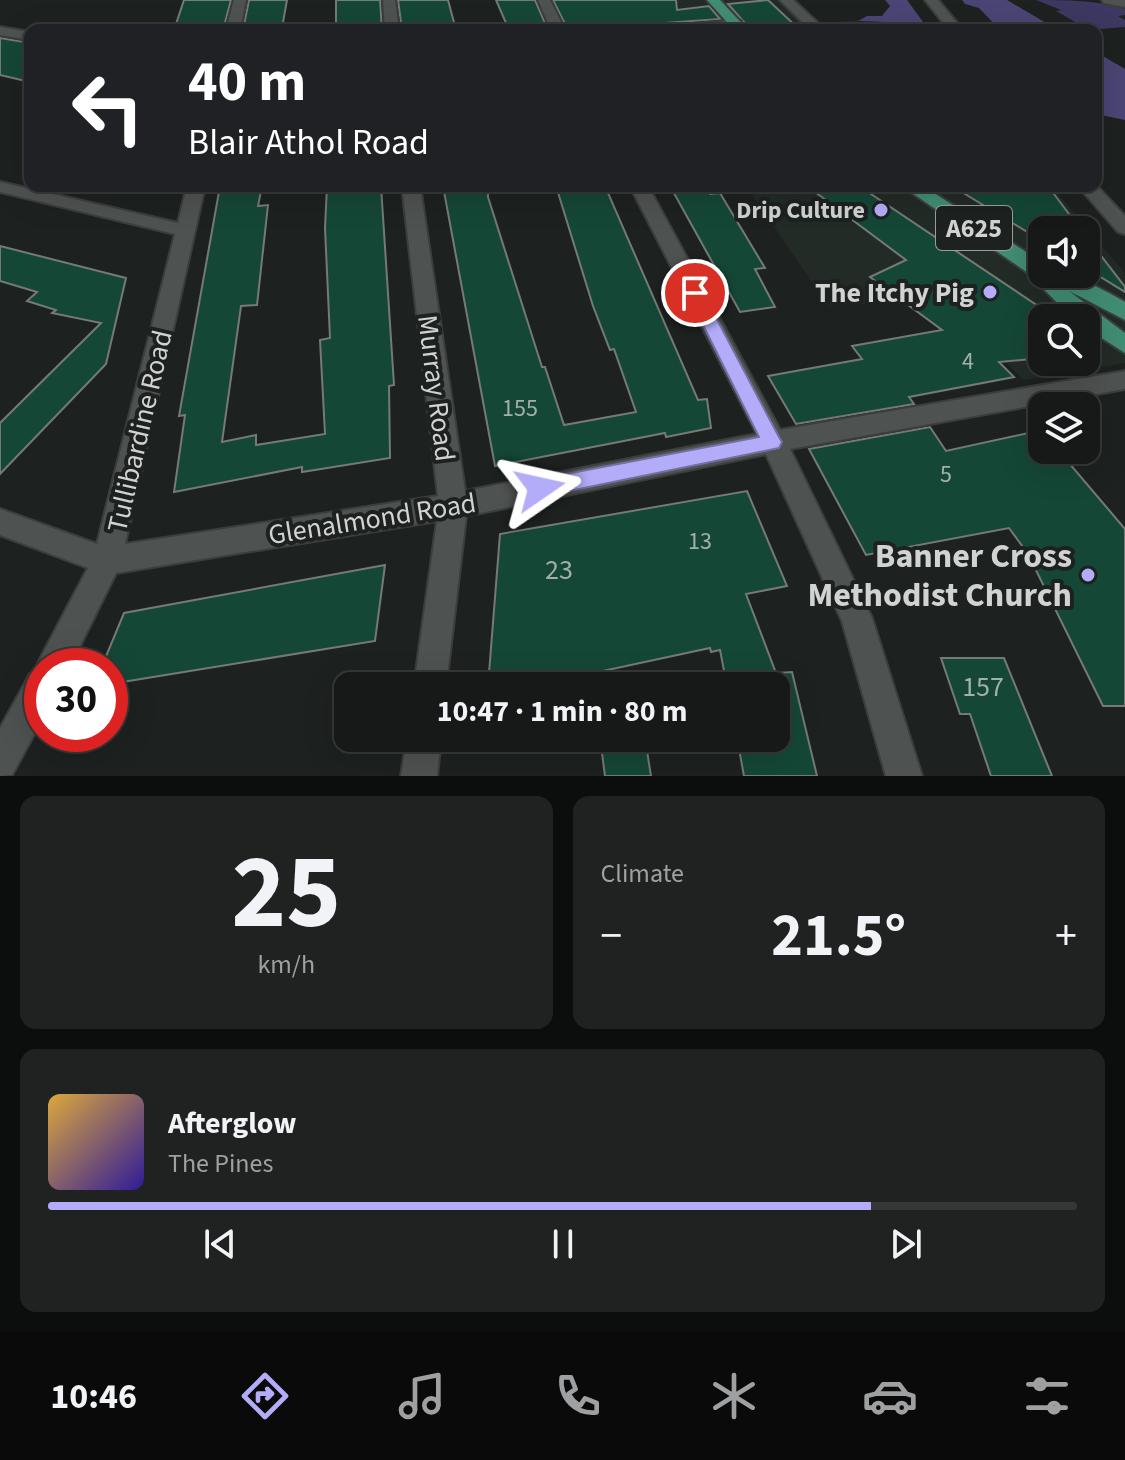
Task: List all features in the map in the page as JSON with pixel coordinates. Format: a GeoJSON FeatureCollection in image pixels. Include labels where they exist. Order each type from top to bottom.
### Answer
{"type":"FeatureCollection","features":[{"type":"Feature","properties":{"kind":"main road"},"geometry":{"type":"LineString","coordinates":[[713,0],[735,24]]}},
{"type":"Feature","properties":{"kind":"main road","name":"A625"},"geometry":{"type":"LineString","coordinates":[[920,192],[1028,263]]}},
{"type":"Feature","properties":{"kind":"main road","name":"A625"},"geometry":{"type":"LineString","coordinates":[[1056,288],[1071,306],[1125,345]]}},
{"type":"Feature","properties":{"kind":"main road"},"geometry":{"type":"LineString","coordinates":[[1082,288],[1125,312]]}},
{"type":"Feature","properties":{"kind":"street"},"geometry":{"type":"LineString","coordinates":[[234,24],[240,0]]}},
{"type":"Feature","properties":{"kind":"street"},"geometry":{"type":"LineString","coordinates":[[389,0],[391,24]]}},
{"type":"Feature","properties":{"kind":"street"},"geometry":{"type":"LineString","coordinates":[[544,0],[555,24]]}},
{"type":"Feature","properties":{"kind":"street"},"geometry":{"type":"LineString","coordinates":[[786,0],[812,24]]}},
{"type":"Feature","properties":{"kind":"street"},"geometry":{"type":"LineString","coordinates":[[931,0],[951,24]]}},
{"type":"Feature","properties":{"kind":"street"},"geometry":{"type":"LineString","coordinates":[[1108,0],[1125,3]]}},
{"type":"Feature","properties":{"kind":"street"},"geometry":{"type":"LineString","coordinates":[[0,31],[24,35]]}},
{"type":"Feature","properties":{"kind":"street"},"geometry":{"type":"LineString","coordinates":[[0,187],[186,231]]}},
{"type":"Feature","properties":{"kind":"street","name":"Tullibardine Road"},"geometry":{"type":"LineString","coordinates":[[62,648],[107,561],[195,192]]}},
{"type":"Feature","properties":{"kind":"street","name":"Murray Road"},"geometry":{"type":"LineString","coordinates":[[412,192],[453,506],[432,672]]}},
{"type":"Feature","properties":{"kind":"street"},"geometry":{"type":"LineString","coordinates":[[642,192],[772,442],[857,618],[904,776]]}},
{"type":"Feature","properties":{"kind":"street"},"geometry":{"type":"LineString","coordinates":[[1092,192],[1125,228]]}},
{"type":"Feature","properties":{"kind":"street","name":"Glenalmond Road"},"geometry":{"type":"LineString","coordinates":[[0,522],[107,561],[453,506],[772,442],[1125,380]]}},
{"type":"Feature","properties":{"kind":"street"},"geometry":{"type":"LineString","coordinates":[[0,763],[24,719]]}},
{"type":"Feature","properties":{"kind":"street"},"geometry":{"type":"LineString","coordinates":[[419,776],[422,752]]}},
{"type":"Feature","properties":{"kind":"shaded area"},"geometry":{"type":"Polygon","coordinates":[[[621,0],[789,0],[820,23],[857,20],[861,24],[637,24],[621,0]]]}},
{"type":"Feature","properties":{"kind":"shaded area"},"geometry":{"type":"Polygon","coordinates":[[[885,0],[907,0],[925,24],[858,21],[867,16],[882,16],[890,6],[885,0]]]}},
{"type":"Feature","properties":{"kind":"shaded area"},"geometry":{"type":"Polygon","coordinates":[[[962,0],[1007,0],[1048,24],[994,24],[979,8],[962,0]]]}},
{"type":"Feature","properties":{"kind":"shaded area"},"geometry":{"type":"Polygon","coordinates":[[[1036,0],[1093,2],[1125,9],[1125,15],[1118,16],[1125,20],[1125,27],[1102,29],[1102,24],[1079,24],[1056,11],[1061,10],[1036,0]]]}},
{"type":"Feature","properties":{"kind":"shaded area"},"geometry":{"type":"Polygon","coordinates":[[[1102,56],[1125,69],[1125,120],[1102,115],[1102,56]]]}},
{"type":"Feature","properties":{"kind":"shaded area"},"geometry":{"type":"Polygon","coordinates":[[[750,192],[1057,192],[1077,216],[1028,216],[1028,288],[1100,288],[1100,243],[1125,273],[1125,363],[1100,367],[1100,304],[1028,304],[1028,376],[1048,376],[1024,380],[962,321],[907,300],[829,307],[750,192]]]}},
{"type":"Feature","properties":{"kind":"building"},"geometry":{"type":"Polygon","coordinates":[[[184,0],[231,0],[225,24],[176,24],[184,0]]]}},
{"type":"Feature","properties":{"kind":"building"},"geometry":{"type":"Polygon","coordinates":[[[249,0],[287,0],[283,24],[244,24],[249,0]]]}},
{"type":"Feature","properties":{"kind":"building"},"geometry":{"type":"Polygon","coordinates":[[[336,0],[380,0],[382,24],[336,24],[336,0]]]}},
{"type":"Feature","properties":{"kind":"building"},"geometry":{"type":"Polygon","coordinates":[[[398,0],[448,0],[454,24],[401,24],[398,0]]]}},
{"type":"Feature","properties":{"kind":"building"},"geometry":{"type":"Polygon","coordinates":[[[496,0],[535,0],[545,24],[506,24],[496,0]]]}},
{"type":"Feature","properties":{"kind":"building"},"geometry":{"type":"Polygon","coordinates":[[[553,0],[676,0],[677,10],[709,6],[720,19],[651,24],[565,24],[553,0]]]}},
{"type":"Feature","properties":{"kind":"building"},"geometry":{"type":"Polygon","coordinates":[[[768,0],[794,24],[746,24],[728,4],[768,0]]]}},
{"type":"Feature","properties":{"kind":"building"},"geometry":{"type":"Polygon","coordinates":[[[0,38],[24,42],[24,81],[0,75],[0,38]]]}},
{"type":"Feature","properties":{"kind":"building"},"geometry":{"type":"Polygon","coordinates":[[[219,192],[261,192],[258,206],[268,205],[257,305],[241,306],[222,442],[256,435],[256,445],[325,434],[320,340],[330,338],[325,228],[327,192],[381,192],[394,385],[389,386],[390,458],[302,472],[302,467],[174,492],[185,415],[179,416],[219,192]]]}},
{"type":"Feature","properties":{"kind":"building"},"geometry":{"type":"Polygon","coordinates":[[[444,192],[488,192],[542,367],[545,367],[564,425],[636,412],[614,349],[610,350],[593,306],[558,192],[608,192],[698,400],[707,399],[711,428],[666,437],[665,433],[495,466],[444,192]]]}},
{"type":"Feature","properties":{"kind":"building"},"geometry":{"type":"Polygon","coordinates":[[[673,192],[720,193],[765,268],[755,269],[775,307],[740,312],[673,192]]]}},
{"type":"Feature","properties":{"kind":"building"},"geometry":{"type":"Polygon","coordinates":[[[815,192],[868,192],[1035,304],[1028,304],[1028,359],[999,362],[1014,377],[909,397],[914,404],[796,424],[768,376],[862,359],[852,346],[942,330],[870,277],[906,260],[815,192]]]}},
{"type":"Feature","properties":{"kind":"building"},"geometry":{"type":"Polygon","coordinates":[[[962,192],[1052,192],[1070,216],[1028,216],[1028,232],[962,192]]]}},
{"type":"Feature","properties":{"kind":"building"},"geometry":{"type":"Polygon","coordinates":[[[0,246],[126,278],[106,364],[0,474],[0,423],[101,323],[52,313],[56,310],[27,301],[37,292],[0,281],[0,246]]]}},
{"type":"Feature","properties":{"kind":"building"},"geometry":{"type":"Polygon","coordinates":[[[1100,254],[1125,287],[1125,292],[1100,277],[1100,254]]]}},
{"type":"Feature","properties":{"kind":"building"},"geometry":{"type":"Polygon","coordinates":[[[930,427],[946,451],[1028,433],[1028,464],[1070,464],[1125,529],[1125,706],[1103,706],[1028,554],[1009,528],[866,555],[809,449],[930,427]]]}},
{"type":"Feature","properties":{"kind":"building"},"geometry":{"type":"Polygon","coordinates":[[[747,491],[787,586],[746,594],[776,672],[724,672],[720,650],[711,652],[710,648],[598,672],[489,672],[500,534],[747,491]]]}},
{"type":"Feature","properties":{"kind":"building"},"geometry":{"type":"Polygon","coordinates":[[[385,565],[375,641],[128,681],[128,648],[109,648],[124,613],[385,565]]]}},
{"type":"Feature","properties":{"kind":"building"},"geometry":{"type":"Polygon","coordinates":[[[941,658],[1004,658],[1052,776],[991,776],[970,714],[960,714],[941,658]]]}},
{"type":"Feature","properties":{"kind":"building"},"geometry":{"type":"Polygon","coordinates":[[[792,672],[817,776],[744,776],[740,752],[790,752],[792,672]]]}},
{"type":"Feature","properties":{"kind":"building"},"geometry":{"type":"Polygon","coordinates":[[[602,752],[647,752],[651,776],[605,776],[602,752]]]}},
{"type":"Feature","properties":{"kind":"place","name":"Drip Culture"},"geometry":{"type":"Point","coordinates":[881,210]}},
{"type":"Feature","properties":{"kind":"place","name":"The Itchy Pig"},"geometry":{"type":"Point","coordinates":[990,292]}},
{"type":"Feature","properties":{"kind":"place","name":"Banner Cross Methodist Church"},"geometry":{"type":"Point","coordinates":[1088,575]}},
{"type":"Feature","properties":{"kind":"route"},"geometry":{"type":"LineString","coordinates":[[540,488],[772,442],[695,293]]}}]}
